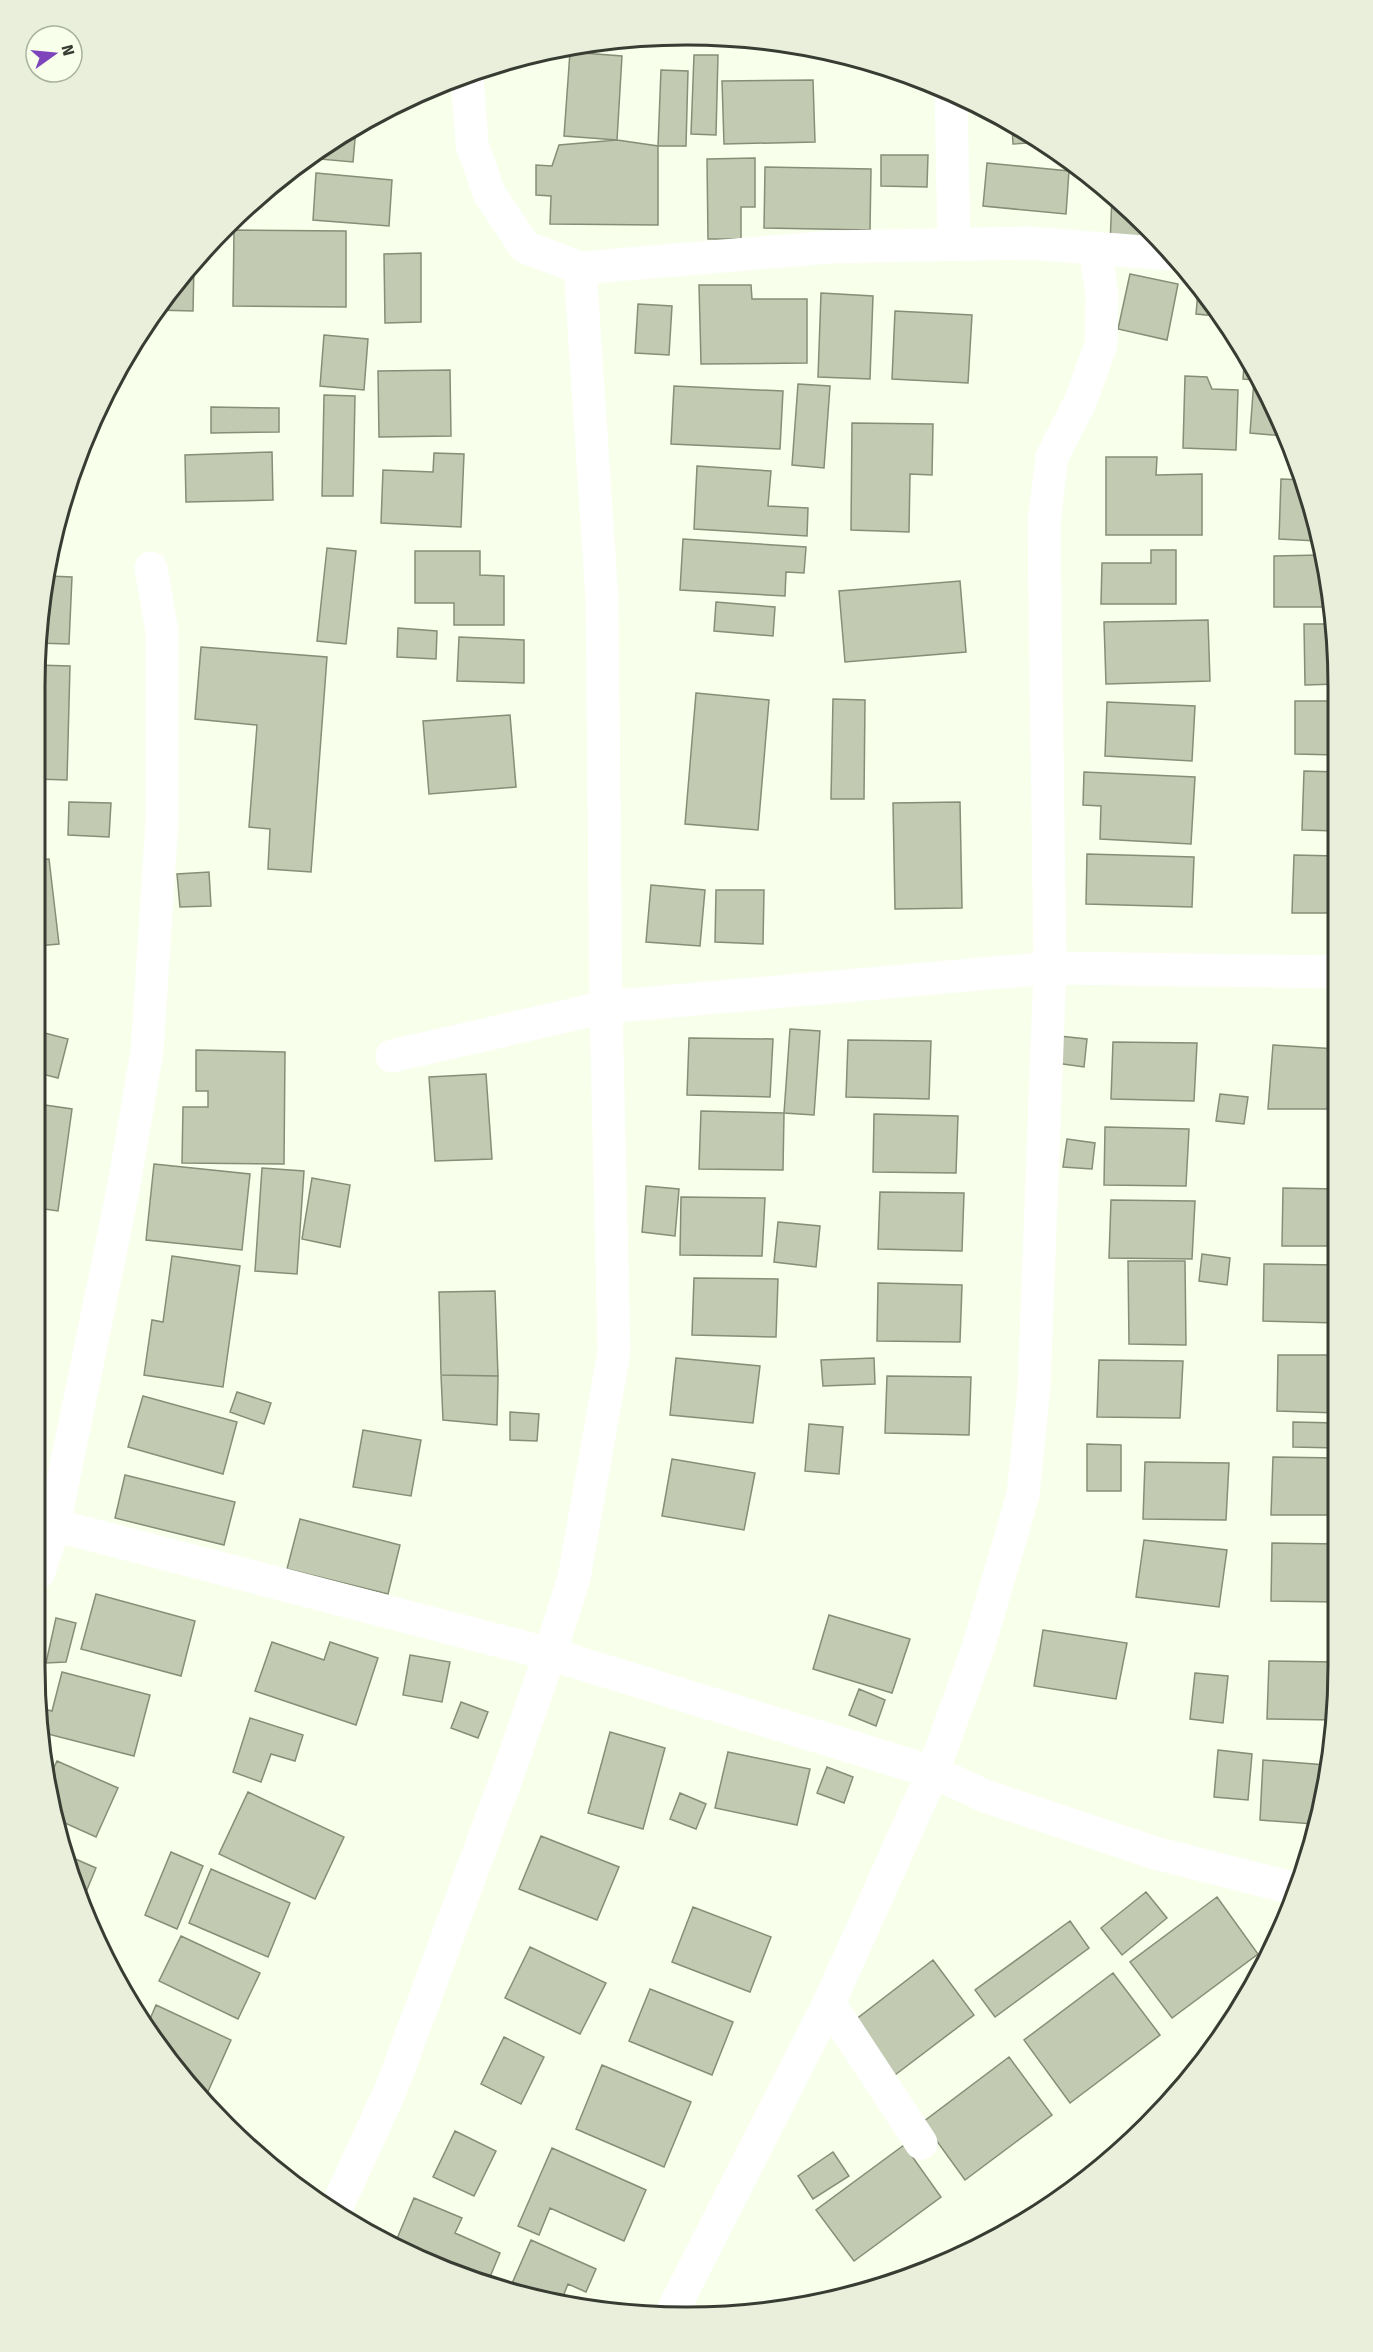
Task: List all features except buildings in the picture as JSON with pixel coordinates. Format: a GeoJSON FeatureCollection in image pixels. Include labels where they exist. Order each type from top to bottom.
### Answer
{"type":"FeatureCollection","features":[{"type":"Feature","properties":{"kind":"street"},"geometry":{"type":"LineString","coordinates":[[468,84],[472,144],[489,193],[525,247],[580,268],[831,247],[1028,243],[1159,253]]}},
{"type":"Feature","properties":{"kind":"street"},"geometry":{"type":"LineString","coordinates":[[951,103],[954,244]]}},
{"type":"Feature","properties":{"kind":"street"},"geometry":{"type":"LineString","coordinates":[[675,2307],[829,2004],[933,1772],[979,1645],[1023,1495],[1034,1387],[1050,968],[1044,523],[1052,457],[1080,402],[1101,345],[1102,294],[1095,249]]}},
{"type":"Feature","properties":{"kind":"street"},"geometry":{"type":"LineString","coordinates":[[338,2204],[392,2087],[550,1654],[574,1578],[614,1352],[606,1007],[602,599],[580,268]]}},
{"type":"Feature","properties":{"kind":"street"},"geometry":{"type":"LineString","coordinates":[[151,568],[162,632],[162,821],[147,1052],[123,1190],[46,1523],[550,1654],[933,1772],[985,1796],[1155,1853],[1288,1887]]}},
{"type":"Feature","properties":{"kind":"street"},"geometry":{"type":"LineString","coordinates":[[392,1056],[606,1007],[1050,968],[1328,972]]}},
{"type":"Feature","properties":{"kind":"street"},"geometry":{"type":"LineString","coordinates":[[829,2004],[921,2143]]}}]}
